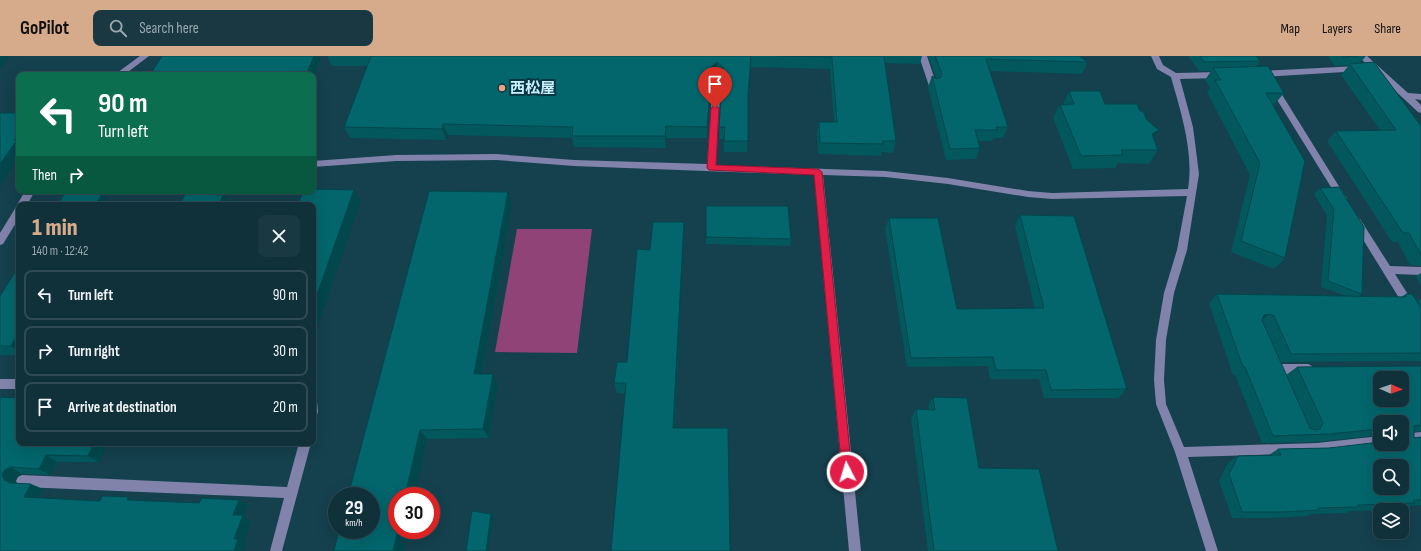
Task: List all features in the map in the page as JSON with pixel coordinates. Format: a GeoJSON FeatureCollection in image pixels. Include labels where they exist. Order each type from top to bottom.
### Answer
{"type":"FeatureCollection","features":[{"type":"Feature","properties":{"kind":"street"},"geometry":{"type":"LineString","coordinates":[[122,72],[145,56]]}},
{"type":"Feature","properties":{"kind":"street"},"geometry":{"type":"LineString","coordinates":[[923,56],[933,86]]}},
{"type":"Feature","properties":{"kind":"street"},"geometry":{"type":"LineString","coordinates":[[1155,56],[1160,67],[1175,76],[1227,75]]}},
{"type":"Feature","properties":{"kind":"street"},"geometry":{"type":"LineString","coordinates":[[1362,56],[1421,110]]}},
{"type":"Feature","properties":{"kind":"street"},"geometry":{"type":"LineString","coordinates":[[1250,74],[1352,70],[1374,67]]}},
{"type":"Feature","properties":{"kind":"street"},"geometry":{"type":"LineString","coordinates":[[1265,74],[1421,324]]}},
{"type":"Feature","properties":{"kind":"street"},"geometry":{"type":"LineString","coordinates":[[1175,76],[1189,127],[1195,174],[1182,250],[1169,293],[1159,359],[1158,380],[1161,404],[1181,452],[1212,551]]}},
{"type":"Feature","properties":{"kind":"street"},"geometry":{"type":"LineString","coordinates":[[711,168],[717,78]]}},
{"type":"Feature","properties":{"kind":"street"},"geometry":{"type":"LineString","coordinates":[[1406,96],[1421,97]]}},
{"type":"Feature","properties":{"kind":"street"},"geometry":{"type":"LineString","coordinates":[[316,164],[396,158],[496,157],[574,163],[885,174],[948,181],[1028,194],[1052,196],[1193,192]]}},
{"type":"Feature","properties":{"kind":"street"},"geometry":{"type":"LineString","coordinates":[[818,172],[855,551]]}},
{"type":"Feature","properties":{"kind":"street"},"geometry":{"type":"LineString","coordinates":[[0,241],[16,215]]}},
{"type":"Feature","properties":{"kind":"street"},"geometry":{"type":"LineString","coordinates":[[1387,270],[1421,270]]}},
{"type":"Feature","properties":{"kind":"street"},"geometry":{"type":"LineString","coordinates":[[1282,383],[1275,366],[1322,369]]}},
{"type":"Feature","properties":{"kind":"street"},"geometry":{"type":"LineString","coordinates":[[0,384],[16,384]]}},
{"type":"Feature","properties":{"kind":"street"},"geometry":{"type":"LineString","coordinates":[[1409,438],[1421,437]]}},
{"type":"Feature","properties":{"kind":"street"},"geometry":{"type":"LineString","coordinates":[[1181,452],[1317,448],[1373,442]]}},
{"type":"Feature","properties":{"kind":"street"},"geometry":{"type":"LineString","coordinates":[[276,551],[303,446]]}},
{"type":"Feature","properties":{"kind":"street"},"geometry":{"type":"LineString","coordinates":[[22,481],[291,493]]}},
{"type":"Feature","properties":{"kind":"shaded area"},"geometry":{"type":"Polygon","coordinates":[[[517,229],[592,229],[577,353],[495,352],[517,229]]]}},
{"type":"Feature","properties":{"kind":"building"},"geometry":{"type":"Polygon","coordinates":[[[162,56],[314,56],[307,72],[152,72],[162,56]]]}},
{"type":"Feature","properties":{"kind":"building"},"geometry":{"type":"Polygon","coordinates":[[[371,56],[751,56],[748,95],[748,141],[724,141],[725,127],[719,127],[723,67],[717,62],[712,66],[707,127],[666,126],[665,136],[572,136],[573,127],[443,124],[442,129],[344,127],[371,56]]]}},
{"type":"Feature","properties":{"kind":"building"},"geometry":{"type":"Polygon","coordinates":[[[777,56],[884,56],[896,141],[883,141],[883,144],[820,143],[819,122],[837,122],[832,57],[777,56]]]}},
{"type":"Feature","properties":{"kind":"building"},"geometry":{"type":"Polygon","coordinates":[[[935,56],[1079,56],[1088,62],[986,59],[1008,127],[996,127],[997,130],[975,130],[980,148],[950,149],[932,76],[937,79],[941,77],[942,74],[935,56]]]}},
{"type":"Feature","properties":{"kind":"building"},"geometry":{"type":"Polygon","coordinates":[[[1200,56],[1256,56],[1260,61],[1204,62],[1200,56]]]}},
{"type":"Feature","properties":{"kind":"building"},"geometry":{"type":"Polygon","coordinates":[[[1374,62],[1421,126],[1421,255],[1409,233],[1403,233],[1336,131],[1396,130],[1350,64],[1374,62]]]}},
{"type":"Feature","properties":{"kind":"building"},"geometry":{"type":"Polygon","coordinates":[[[1268,66],[1284,93],[1266,93],[1305,161],[1285,258],[1241,241],[1260,163],[1215,80],[1221,80],[1213,68],[1268,66]]]}},
{"type":"Feature","properties":{"kind":"building"},"geometry":{"type":"Polygon","coordinates":[[[1069,91],[1100,91],[1105,104],[1137,104],[1140,111],[1143,111],[1147,120],[1159,130],[1152,134],[1158,150],[1121,150],[1123,155],[1081,156],[1060,105],[1074,104],[1069,91]]]}},
{"type":"Feature","properties":{"kind":"building"},"geometry":{"type":"Polygon","coordinates":[[[0,113],[16,113],[16,137],[14,140],[16,141],[0,164],[0,113]]]}},
{"type":"Feature","properties":{"kind":"building"},"geometry":{"type":"Polygon","coordinates":[[[1339,187],[1364,227],[1362,294],[1328,281],[1334,209],[1320,188],[1339,187]]]}},
{"type":"Feature","properties":{"kind":"building"},"geometry":{"type":"Polygon","coordinates":[[[316,189],[354,190],[316,298],[316,202],[299,202],[302,194],[316,194],[316,189]]]}},
{"type":"Feature","properties":{"kind":"building"},"geometry":{"type":"Polygon","coordinates":[[[429,191],[508,192],[474,374],[493,374],[483,429],[420,430],[407,487],[388,487],[388,539],[396,539],[393,551],[334,551],[337,539],[380,539],[380,487],[350,487],[429,191]]]}},
{"type":"Feature","properties":{"kind":"building"},"geometry":{"type":"Polygon","coordinates":[[[64,194],[102,194],[97,202],[59,202],[64,194]]]}},
{"type":"Feature","properties":{"kind":"building"},"geometry":{"type":"Polygon","coordinates":[[[185,194],[223,195],[220,202],[181,202],[185,194]]]}},
{"type":"Feature","properties":{"kind":"building"},"geometry":{"type":"Polygon","coordinates":[[[706,206],[788,206],[791,239],[706,237],[706,206]]]}},
{"type":"Feature","properties":{"kind":"building"},"geometry":{"type":"Polygon","coordinates":[[[1020,215],[1074,216],[1127,389],[1051,390],[1046,370],[996,370],[993,357],[911,358],[889,218],[938,218],[957,309],[1044,308],[1020,215]]]}},
{"type":"Feature","properties":{"kind":"building"},"geometry":{"type":"Polygon","coordinates":[[[653,222],[684,222],[673,428],[728,428],[730,551],[611,551],[626,383],[614,383],[617,362],[627,362],[637,249],[650,250],[653,222]]]}},
{"type":"Feature","properties":{"kind":"building"},"geometry":{"type":"Polygon","coordinates":[[[16,271],[16,337],[11,346],[0,346],[0,296],[16,271]]]}},
{"type":"Feature","properties":{"kind":"building"},"geometry":{"type":"Polygon","coordinates":[[[1217,294],[1406,297],[1406,294],[1412,294],[1421,308],[1421,353],[1291,354],[1274,316],[1269,314],[1264,315],[1262,320],[1310,428],[1315,430],[1320,429],[1323,423],[1297,367],[1421,366],[1421,425],[1414,426],[1414,438],[1421,437],[1421,500],[1413,500],[1415,503],[1373,503],[1373,504],[1358,505],[1359,507],[1318,508],[1319,510],[1242,512],[1229,474],[1238,456],[1281,455],[1278,449],[1329,448],[1373,443],[1373,451],[1409,451],[1409,415],[1373,415],[1373,430],[1329,434],[1273,436],[1245,367],[1243,367],[1217,294]]]}},
{"type":"Feature","properties":{"kind":"building"},"geometry":{"type":"Polygon","coordinates":[[[0,397],[16,398],[16,446],[93,446],[88,456],[46,455],[39,469],[10,467],[5,470],[2,474],[4,480],[10,483],[31,484],[24,497],[100,501],[102,496],[128,497],[127,500],[199,503],[202,498],[239,500],[233,515],[243,515],[234,539],[238,539],[234,551],[0,551],[0,397]]]}},
{"type":"Feature","properties":{"kind":"building"},"geometry":{"type":"Polygon","coordinates":[[[933,397],[967,398],[979,468],[1039,469],[1058,551],[934,551],[916,409],[935,410],[933,397]]]}},
{"type":"Feature","properties":{"kind":"building"},"geometry":{"type":"Polygon","coordinates":[[[472,511],[491,514],[486,551],[466,551],[472,511]]]}},
{"type":"Feature","properties":{"kind":"place","name":"西松屋"},"geometry":{"type":"Point","coordinates":[502,88]}},
{"type":"Feature","properties":{"kind":"route"},"geometry":{"type":"LineString","coordinates":[[715,108],[711,168],[818,172],[847,472]]}}]}
